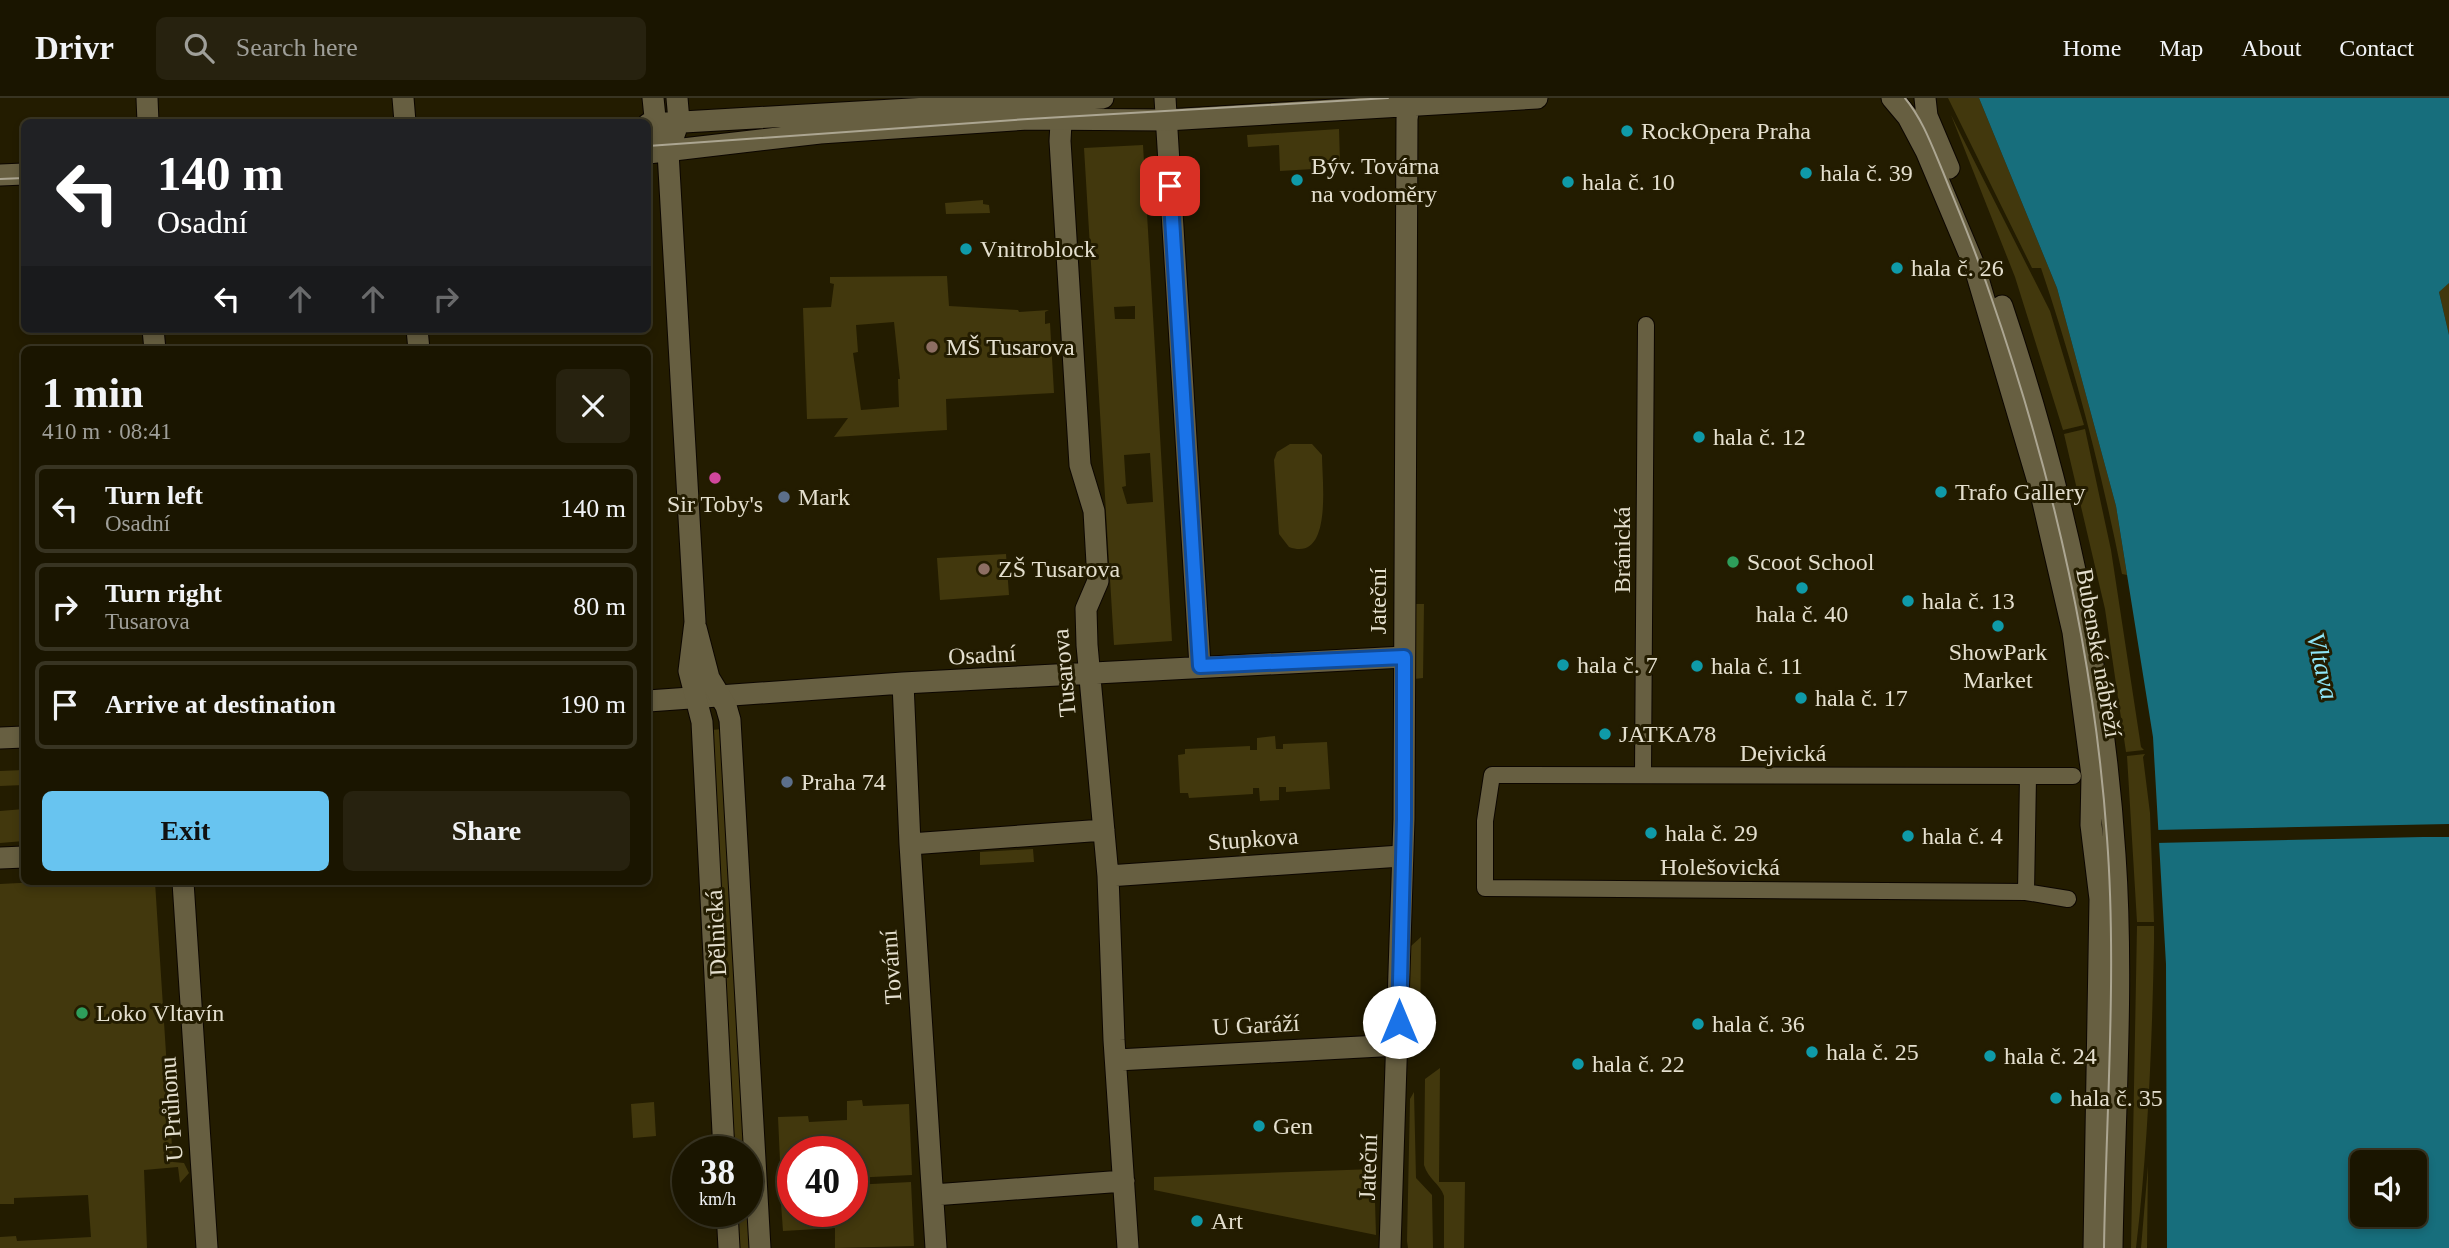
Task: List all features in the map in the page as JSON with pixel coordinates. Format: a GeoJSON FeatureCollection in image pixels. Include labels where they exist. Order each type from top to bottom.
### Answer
{"type":"FeatureCollection","features":[{"type":"Feature","properties":{"kind":"street"},"geometry":{"type":"LineString","coordinates":[[147,98],[148,119]]}},
{"type":"Feature","properties":{"kind":"street"},"geometry":{"type":"LineString","coordinates":[[403,98],[405,119]]}},
{"type":"Feature","properties":{"kind":"street","name":"Dělnická"},"geometry":{"type":"LineString","coordinates":[[653,98],[651,124],[657,136],[695,622],[709,678],[730,720],[750,1136]]}},
{"type":"Feature","properties":{"kind":"street","name":"Dělnická"},"geometry":{"type":"LineString","coordinates":[[658,153],[679,121],[677,98]]}},
{"type":"Feature","properties":{"kind":"street"},"geometry":{"type":"LineString","coordinates":[[651,124],[1062,106],[1103,98]]}},
{"type":"Feature","properties":{"kind":"street"},"geometry":{"type":"LineString","coordinates":[[1165,98],[1200,666]]}},
{"type":"Feature","properties":{"kind":"street"},"geometry":{"type":"LineString","coordinates":[[658,153],[718,143],[820,133],[1028,119],[1062,106],[1166,120],[1410,102],[1537,98]]}},
{"type":"Feature","properties":{"kind":"street","name":"Bubenské nábřeží"},"geometry":{"type":"LineString","coordinates":[[1892,98],[1908,117],[1926,151],[1974,265],[2039,485],[2073,632],[2092,775],[2091,825],[2100,899],[2094,1248]]}},
{"type":"Feature","properties":{"kind":"street","name":"Bubenské nábřeží"},"geometry":{"type":"LineString","coordinates":[[1925,98],[1927,116],[1974,228],[2022,366],[2062,510],[2096,672],[2109,774],[2117,887],[2112,1248]]}},
{"type":"Feature","properties":{"kind":"street","name":"Jateční"},"geometry":{"type":"LineString","coordinates":[[1392,1242],[1404,819],[1410,102]]}},
{"type":"Feature","properties":{"kind":"street","name":"Tusarova"},"geometry":{"type":"LineString","coordinates":[[1062,106],[1060,141],[1080,465],[1094,511],[1096,534],[1098,581],[1086,609],[1108,876],[1128,1248]]}},
{"type":"Feature","properties":{"kind":"street"},"geometry":{"type":"LineString","coordinates":[[0,175],[21,174]]}},
{"type":"Feature","properties":{"kind":"street","name":"Bránická"},"geometry":{"type":"LineString","coordinates":[[1643,775],[1646,325]]}},
{"type":"Feature","properties":{"kind":"street","name":"Dělnická"},"geometry":{"type":"LineString","coordinates":[[695,622],[689,660],[702,722],[723,1136]]}},
{"type":"Feature","properties":{"kind":"street","name":"Osadní"},"geometry":{"type":"LineString","coordinates":[[651,701],[903,683],[1090,676],[1200,666],[1404,657]]}},
{"type":"Feature","properties":{"kind":"street","name":"Tovární"},"geometry":{"type":"LineString","coordinates":[[903,683],[909,844],[936,1248]]}},
{"type":"Feature","properties":{"kind":"street"},"geometry":{"type":"LineString","coordinates":[[0,738],[21,737]]}},
{"type":"Feature","properties":{"kind":"street","name":"Dejvická"},"geometry":{"type":"LineString","coordinates":[[1492,775],[2073,776]]}},
{"type":"Feature","properties":{"kind":"street","name":"Holešovická"},"geometry":{"type":"LineString","coordinates":[[1492,775],[1485,821],[1485,888],[2026,892],[2068,900]]}},
{"type":"Feature","properties":{"kind":"street"},"geometry":{"type":"LineString","coordinates":[[2026,892],[2028,776]]}},
{"type":"Feature","properties":{"kind":"street"},"geometry":{"type":"LineString","coordinates":[[909,844],[1104,830]]}},
{"type":"Feature","properties":{"kind":"street","name":"Stupkova"},"geometry":{"type":"LineString","coordinates":[[1108,876],[1401,856]]}},
{"type":"Feature","properties":{"kind":"street"},"geometry":{"type":"LineString","coordinates":[[0,858],[21,857]]}},
{"type":"Feature","properties":{"kind":"street","name":"U Průhonu"},"geometry":{"type":"LineString","coordinates":[[183,885],[207,1248]]}},
{"type":"Feature","properties":{"kind":"street","name":"U Garáží"},"geometry":{"type":"LineString","coordinates":[[1117,1060],[1398,1045]]}},
{"type":"Feature","properties":{"kind":"street"},"geometry":{"type":"LineString","coordinates":[[933,1195],[1124,1181]]}},
{"type":"Feature","properties":{"kind":"street"},"geometry":{"type":"LineString","coordinates":[[728,1227],[729,1248]]}},
{"type":"Feature","properties":{"kind":"street","name":"Dělnická"},"geometry":{"type":"LineString","coordinates":[[757,1227],[760,1248]]}},
{"type":"Feature","properties":{"kind":"shaded area"},"geometry":{"type":"Polygon","coordinates":[[[1948,98],[1979,98],[2057,288],[2116,506],[2127,575],[2122,574],[2086,420],[2041,268],[2032,268],[1948,98]]]}},
{"type":"Feature","properties":{"kind":"shaded area"},"geometry":{"type":"Polygon","coordinates":[[[1951,115],[2050,311],[2084,425],[2063,430],[2015,277],[1951,115]]]}},
{"type":"Feature","properties":{"kind":"shaded area"},"geometry":{"type":"Polygon","coordinates":[[[1339,129],[1340,162],[1330,163],[1330,168],[1280,171],[1279,145],[1248,147],[1247,135],[1339,129]]]}},
{"type":"Feature","properties":{"kind":"shaded area"},"geometry":{"type":"Polygon","coordinates":[[[1143,145],[1172,641],[1114,645],[1084,148],[1143,145]],[[1135,306],[1114,307],[1115,319],[1135,319],[1135,306]],[[1150,453],[1124,455],[1126,486],[1122,487],[1127,504],[1153,502],[1150,453]]]}},
{"type":"Feature","properties":{"kind":"shaded area"},"geometry":{"type":"Polygon","coordinates":[[[983,200],[983,204],[989,205],[990,213],[946,214],[945,203],[983,200]]]}},
{"type":"Feature","properties":{"kind":"shaded area","name":"MŠ Tusarova"},"geometry":{"type":"Polygon","coordinates":[[[947,276],[949,306],[1019,312],[1049,310],[1045,312],[1045,324],[1050,323],[1054,393],[946,399],[947,430],[834,437],[848,418],[807,419],[803,308],[831,307],[834,284],[830,283],[830,277],[947,276]],[[894,322],[856,325],[858,352],[853,353],[861,410],[899,407],[900,379],[894,322]]]}},
{"type":"Feature","properties":{"kind":"shaded area"},"geometry":{"type":"Polygon","coordinates":[[[2446,282],[2449,283],[2449,335],[2439,292],[2446,282]]]}},
{"type":"Feature","properties":{"kind":"shaded area"},"geometry":{"type":"Polygon","coordinates":[[[2085,429],[2111,550],[2141,747],[2144,750],[2126,752],[2105,609],[2064,434],[2085,429]]]}},
{"type":"Feature","properties":{"kind":"shaded area"},"geometry":{"type":"Polygon","coordinates":[[[1290,444],[1312,444],[1322,455],[1323,500],[1319,532],[1313,543],[1303,549],[1289,547],[1279,534],[1274,460],[1277,452],[1290,444]]]}},
{"type":"Feature","properties":{"kind":"shaded area"},"geometry":{"type":"Polygon","coordinates":[[[1006,554],[1009,595],[940,600],[937,558],[1006,554]]]}},
{"type":"Feature","properties":{"kind":"shaded area"},"geometry":{"type":"Polygon","coordinates":[[[1414,604],[1424,604],[1423,678],[1414,679],[1414,604]]]}},
{"type":"Feature","properties":{"kind":"shaded area"},"geometry":{"type":"Polygon","coordinates":[[[722,729],[747,1136],[731,1136],[712,730],[722,729]]]}},
{"type":"Feature","properties":{"kind":"shaded area"},"geometry":{"type":"Polygon","coordinates":[[[1275,736],[1276,749],[1283,749],[1283,744],[1327,742],[1330,789],[1286,792],[1286,787],[1279,787],[1279,800],[1260,801],[1259,788],[1253,788],[1253,794],[1189,798],[1188,793],[1180,793],[1178,755],[1185,754],[1185,749],[1250,746],[1250,750],[1257,750],[1257,738],[1275,736]]]}},
{"type":"Feature","properties":{"kind":"shaded area"},"geometry":{"type":"Polygon","coordinates":[[[2145,754],[2143,757],[2150,813],[2154,922],[2137,922],[2127,756],[2145,754]]]}},
{"type":"Feature","properties":{"kind":"shaded area"},"geometry":{"type":"Polygon","coordinates":[[[21,770],[21,785],[0,786],[0,771],[21,770]]]}},
{"type":"Feature","properties":{"kind":"shaded area"},"geometry":{"type":"Polygon","coordinates":[[[21,809],[21,841],[0,843],[0,811],[21,809]]]}},
{"type":"Feature","properties":{"kind":"shaded area"},"geometry":{"type":"Polygon","coordinates":[[[1033,849],[1034,862],[980,865],[980,852],[1033,849]]]}},
{"type":"Feature","properties":{"kind":"shaded area","name":"Loko Vltavín"},"geometry":{"type":"Polygon","coordinates":[[[0,884],[155,885],[173,1162],[184,1163],[189,1173],[180,1183],[178,1167],[144,1170],[147,1248],[0,1248],[0,1237],[16,1236],[17,1241],[91,1237],[88,1195],[14,1198],[14,1204],[0,1204],[0,884]]]}},
{"type":"Feature","properties":{"kind":"shaded area"},"geometry":{"type":"Polygon","coordinates":[[[2137,926],[2154,926],[2154,943],[2144,1172],[2136,1248],[2131,1248],[2137,926]]]}},
{"type":"Feature","properties":{"kind":"shaded area"},"geometry":{"type":"Polygon","coordinates":[[[1421,937],[1420,1044],[1409,1031],[1408,956],[1411,946],[1421,937]]]}},
{"type":"Feature","properties":{"kind":"shaded area"},"geometry":{"type":"Polygon","coordinates":[[[1440,1068],[1439,1182],[1465,1182],[1464,1248],[1444,1248],[1444,1196],[1424,1165],[1425,1079],[1440,1068]]]}},
{"type":"Feature","properties":{"kind":"shaded area"},"geometry":{"type":"Polygon","coordinates":[[[1414,1092],[1416,1178],[1432,1195],[1433,1248],[1408,1248],[1407,1241],[1410,1099],[1414,1092]]]}},
{"type":"Feature","properties":{"kind":"shaded area"},"geometry":{"type":"Polygon","coordinates":[[[862,1100],[863,1106],[909,1104],[912,1175],[868,1177],[868,1136],[779,1136],[778,1117],[808,1116],[809,1122],[847,1120],[847,1101],[862,1100]]]}},
{"type":"Feature","properties":{"kind":"shaded area"},"geometry":{"type":"Polygon","coordinates":[[[654,1102],[656,1136],[633,1138],[631,1104],[654,1102]]]}},
{"type":"Feature","properties":{"kind":"shaded area"},"geometry":{"type":"Polygon","coordinates":[[[2148,1166],[2147,1248],[2141,1248],[2148,1166]]]}},
{"type":"Feature","properties":{"kind":"shaded area"},"geometry":{"type":"Polygon","coordinates":[[[1374,1169],[1376,1235],[1154,1190],[1154,1177],[1374,1169]]]}},
{"type":"Feature","properties":{"kind":"shaded area"},"geometry":{"type":"Polygon","coordinates":[[[911,1182],[914,1246],[835,1248],[835,1228],[783,1231],[783,1227],[868,1227],[868,1184],[911,1182]]]}},
{"type":"Feature","properties":{"kind":"shaded area"},"geometry":{"type":"Polygon","coordinates":[[[738,1227],[750,1227],[753,1248],[739,1248],[738,1227]]]}},
{"type":"Feature","properties":{"kind":"water","name":"Vltava"},"geometry":{"type":"Polygon","coordinates":[[[1979,98],[2449,98],[2449,283],[2439,292],[2449,335],[2449,1248],[2167,1248],[2166,964],[2153,737],[2116,506],[2057,288],[1979,98]]]}},
{"type":"Feature","properties":{"kind":"pier"},"geometry":{"type":"Polygon","coordinates":[[[2449,824],[2449,837],[2155,843],[2155,830],[2449,824]]]}},
{"type":"Feature","properties":{"kind":"tram line"},"geometry":{"type":"LineString","coordinates":[[651,146],[1028,119],[1388,98]]}},
{"type":"Feature","properties":{"kind":"tram line"},"geometry":{"type":"LineString","coordinates":[[1905,98],[1922,124],[1943,172],[1979,263],[2012,360],[2050,494],[2092,700],[2101,769],[2110,888],[2111,991],[2104,1248]]}},
{"type":"Feature","properties":{"kind":"tram line"},"geometry":{"type":"LineString","coordinates":[[0,179],[21,178]]}},
{"type":"Feature","properties":{"kind":"place","name":"RockOpera Praha"},"geometry":{"type":"Point","coordinates":[1627,131]}},
{"type":"Feature","properties":{"kind":"place","name":"hala č. 39"},"geometry":{"type":"Point","coordinates":[1806,173]}},
{"type":"Feature","properties":{"kind":"place","name":"Býv. Továrna na vodoměry"},"geometry":{"type":"Point","coordinates":[1297,180]}},
{"type":"Feature","properties":{"kind":"place","name":"hala č. 10"},"geometry":{"type":"Point","coordinates":[1568,182]}},
{"type":"Feature","properties":{"kind":"place","name":"Vnitroblock"},"geometry":{"type":"Point","coordinates":[966,249]}},
{"type":"Feature","properties":{"kind":"place","name":"hala č. 26"},"geometry":{"type":"Point","coordinates":[1897,268]}},
{"type":"Feature","properties":{"kind":"place","name":"MŠ Tusarova"},"geometry":{"type":"Point","coordinates":[932,347]}},
{"type":"Feature","properties":{"kind":"place","name":"hala č. 12"},"geometry":{"type":"Point","coordinates":[1699,437]}},
{"type":"Feature","properties":{"kind":"place","name":"Sir Toby's"},"geometry":{"type":"Point","coordinates":[715,478]}},
{"type":"Feature","properties":{"kind":"place","name":"Trafo Gallery"},"geometry":{"type":"Point","coordinates":[1941,492]}},
{"type":"Feature","properties":{"kind":"place","name":"Mark"},"geometry":{"type":"Point","coordinates":[784,497]}},
{"type":"Feature","properties":{"kind":"place","name":"Scoot School"},"geometry":{"type":"Point","coordinates":[1733,562]}},
{"type":"Feature","properties":{"kind":"place","name":"ZŠ Tusarova"},"geometry":{"type":"Point","coordinates":[984,569]}},
{"type":"Feature","properties":{"kind":"place","name":"hala č. 40"},"geometry":{"type":"Point","coordinates":[1802,588]}},
{"type":"Feature","properties":{"kind":"place","name":"hala č. 13"},"geometry":{"type":"Point","coordinates":[1908,601]}},
{"type":"Feature","properties":{"kind":"place","name":"ShowPark Market"},"geometry":{"type":"Point","coordinates":[1998,626]}},
{"type":"Feature","properties":{"kind":"place","name":"hala č. 7"},"geometry":{"type":"Point","coordinates":[1563,665]}},
{"type":"Feature","properties":{"kind":"place","name":"hala č. 11"},"geometry":{"type":"Point","coordinates":[1697,666]}},
{"type":"Feature","properties":{"kind":"place","name":"hala č. 17"},"geometry":{"type":"Point","coordinates":[1801,698]}},
{"type":"Feature","properties":{"kind":"place","name":"JATKA78"},"geometry":{"type":"Point","coordinates":[1605,734]}},
{"type":"Feature","properties":{"kind":"place","name":"Praha 74"},"geometry":{"type":"Point","coordinates":[787,782]}},
{"type":"Feature","properties":{"kind":"place","name":"hala č. 29"},"geometry":{"type":"Point","coordinates":[1651,833]}},
{"type":"Feature","properties":{"kind":"place","name":"hala č. 4"},"geometry":{"type":"Point","coordinates":[1908,836]}},
{"type":"Feature","properties":{"kind":"place","name":"Loko Vltavín"},"geometry":{"type":"Point","coordinates":[82,1013]}},
{"type":"Feature","properties":{"kind":"place","name":"hala č. 36"},"geometry":{"type":"Point","coordinates":[1698,1024]}},
{"type":"Feature","properties":{"kind":"place","name":"hala č. 25"},"geometry":{"type":"Point","coordinates":[1812,1052]}},
{"type":"Feature","properties":{"kind":"place","name":"hala č. 24"},"geometry":{"type":"Point","coordinates":[1990,1056]}},
{"type":"Feature","properties":{"kind":"place","name":"hala č. 22"},"geometry":{"type":"Point","coordinates":[1578,1064]}},
{"type":"Feature","properties":{"kind":"place","name":"hala č. 35"},"geometry":{"type":"Point","coordinates":[2056,1098]}},
{"type":"Feature","properties":{"kind":"place","name":"Gen"},"geometry":{"type":"Point","coordinates":[1259,1126]}},
{"type":"Feature","properties":{"kind":"place","name":"Art"},"geometry":{"type":"Point","coordinates":[1197,1221]}},
{"type":"Feature","properties":{"kind":"route"},"geometry":{"type":"LineString","coordinates":[[1170,186],[1200,666],[1404,657],[1404,819],[1399,927],[1399,1022]]}}]}
